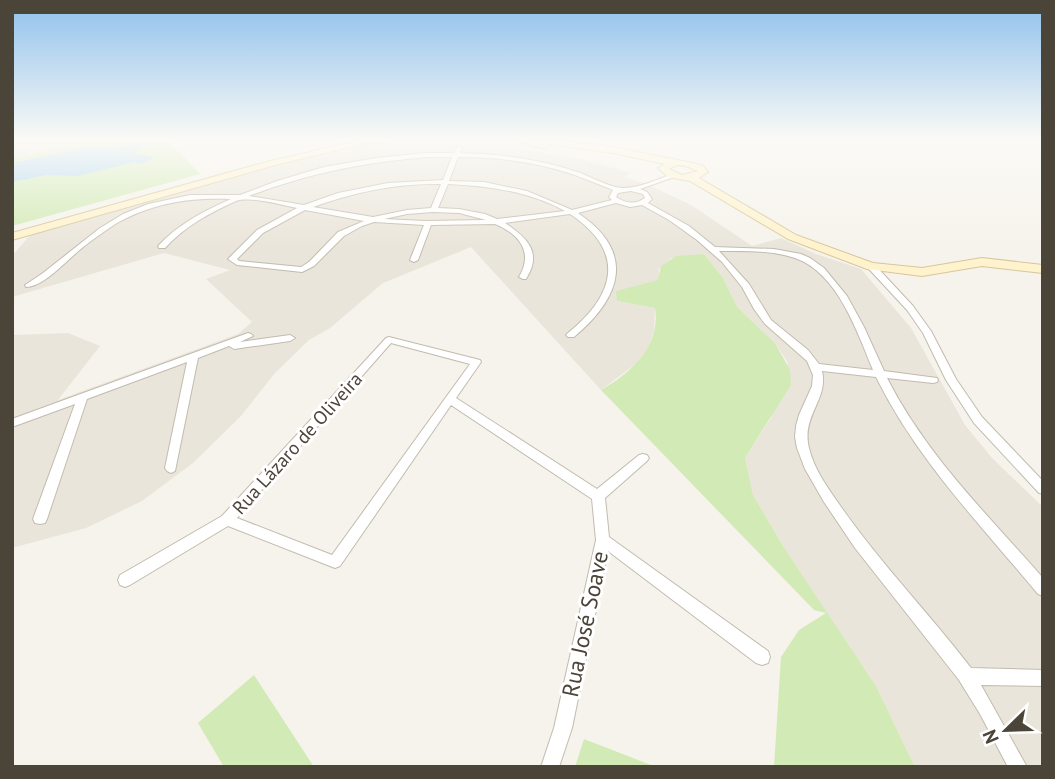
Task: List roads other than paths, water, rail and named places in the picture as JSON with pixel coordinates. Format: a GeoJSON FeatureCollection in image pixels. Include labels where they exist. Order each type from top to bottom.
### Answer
{"type":"FeatureCollection","features":[{"type":"Feature","properties":{"kind":"main road"},"geometry":{"type":"LineString","coordinates":[[12,231],[209,176]]}},
{"type":"Feature","properties":{"kind":"main road"},"geometry":{"type":"LineString","coordinates":[[12,237],[225,176]]}},
{"type":"Feature","properties":{"kind":"main road"},"geometry":{"type":"LineString","coordinates":[[675,177],[689,176]]}},
{"type":"Feature","properties":{"kind":"main road"},"geometry":{"type":"LineString","coordinates":[[698,176],[807,237],[873,259],[917,265],[988,255],[1043,263]]}},
{"type":"Feature","properties":{"kind":"main road"},"geometry":{"type":"LineString","coordinates":[[698,176],[792,237],[871,266],[922,272],[982,262],[1043,269]]}},
{"type":"Feature","properties":{"kind":"street"},"geometry":{"type":"LineString","coordinates":[[162,246],[203,216],[244,196],[302,176]]}},
{"type":"Feature","properties":{"kind":"street"},"geometry":{"type":"LineString","coordinates":[[434,210],[448,176]]}},
{"type":"Feature","properties":{"kind":"street"},"geometry":{"type":"LineString","coordinates":[[587,176],[619,190]]}},
{"type":"Feature","properties":{"kind":"street"},"geometry":{"type":"LineString","coordinates":[[615,201],[612,194],[619,190],[635,189],[675,177]]}},
{"type":"Feature","properties":{"kind":"street"},"geometry":{"type":"LineString","coordinates":[[29,285],[45,277],[102,230],[143,208],[184,198],[244,196],[370,220],[494,220],[571,211],[615,201],[627,204],[646,200],[675,177]]}},
{"type":"Feature","properties":{"kind":"street"},"geometry":{"type":"LineString","coordinates":[[523,277],[530,263],[528,248],[519,236],[494,220],[469,213],[434,210],[370,220],[335,239],[306,268],[233,262],[233,257],[256,235],[303,208],[371,188],[446,181],[519,190],[571,211],[590,225],[603,241],[612,265],[608,293],[600,307],[589,321],[571,335]]}},
{"type":"Feature","properties":{"kind":"street"},"geometry":{"type":"LineString","coordinates":[[635,189],[712,249],[734,271],[770,324],[799,348],[816,367],[818,387],[800,431],[802,448],[810,467],[855,535],[966,676],[1018,767]]}},
{"type":"Feature","properties":{"kind":"street"},"geometry":{"type":"LineString","coordinates":[[414,260],[429,222]]}},
{"type":"Feature","properties":{"kind":"street"},"geometry":{"type":"LineString","coordinates":[[712,249],[775,252],[807,260],[835,288],[857,320],[897,408],[938,467],[1043,589]]}},
{"type":"Feature","properties":{"kind":"street"},"geometry":{"type":"LineString","coordinates":[[871,266],[911,308],[978,420],[1043,489]]}},
{"type":"Feature","properties":{"kind":"street"},"geometry":{"type":"LineString","coordinates":[[12,423],[247,336]]}},
{"type":"Feature","properties":{"kind":"street"},"geometry":{"type":"LineString","coordinates":[[214,348],[290,338]]}},
{"type":"Feature","properties":{"kind":"street","name":"Rua Lázaro de Oliveira"},"geometry":{"type":"LineString","coordinates":[[125,580],[227,520],[390,340],[476,362],[449,399]]}},
{"type":"Feature","properties":{"kind":"street"},"geometry":{"type":"LineString","coordinates":[[171,468],[192,356]]}},
{"type":"Feature","properties":{"kind":"street"},"geometry":{"type":"LineString","coordinates":[[816,367],[933,380]]}},
{"type":"Feature","properties":{"kind":"street"},"geometry":{"type":"LineString","coordinates":[[40,519],[83,396]]}},
{"type":"Feature","properties":{"kind":"street"},"geometry":{"type":"LineString","coordinates":[[227,520],[335,562],[449,399],[598,496],[643,457]]}},
{"type":"Feature","properties":{"kind":"street","name":"Rua José Soave"},"geometry":{"type":"LineString","coordinates":[[550,767],[563,728],[603,540],[598,496]]}},
{"type":"Feature","properties":{"kind":"street"},"geometry":{"type":"LineString","coordinates":[[603,540],[762,657]]}},
{"type":"Feature","properties":{"kind":"street"},"geometry":{"type":"LineString","coordinates":[[966,676],[1043,678]]}},
{"type":"Feature","properties":{"kind":"water"},"geometry":{"type":"Polygon","coordinates":[[[12,176],[40,176],[12,182],[12,176]]]}}]}
